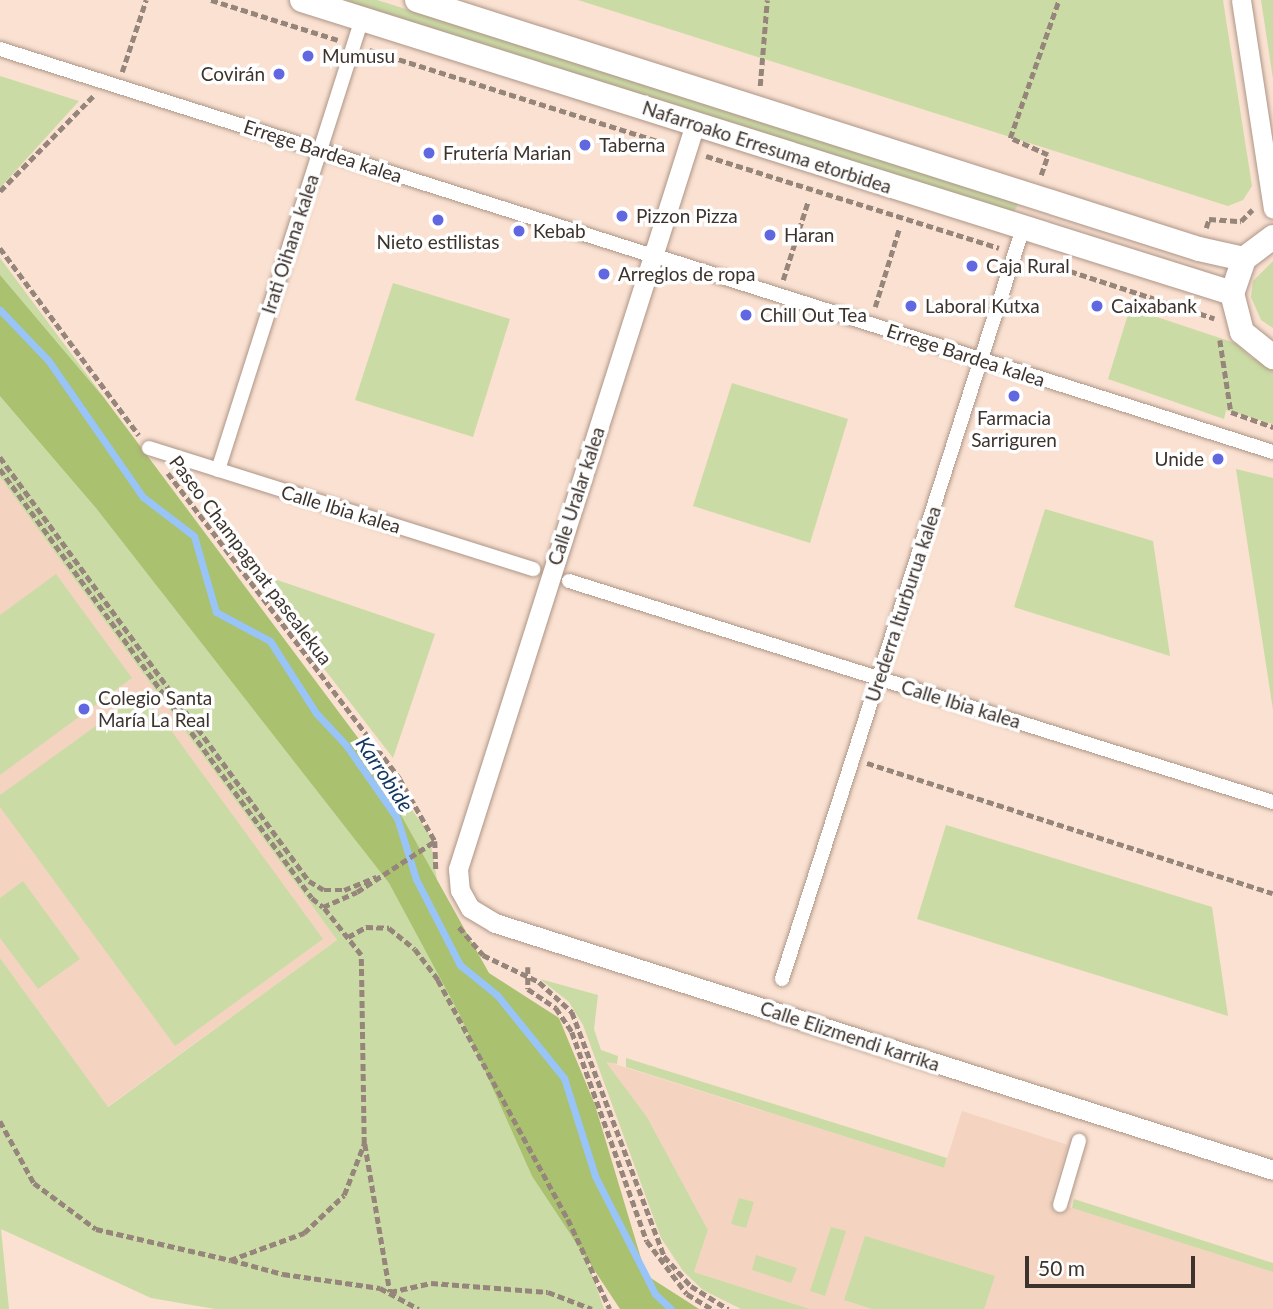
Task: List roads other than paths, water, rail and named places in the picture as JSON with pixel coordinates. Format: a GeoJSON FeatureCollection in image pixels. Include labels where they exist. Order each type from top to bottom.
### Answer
{"type":"FeatureCollection","features":[{"type":"Feature","properties":{"kind":"street","name":"Nafarroako Erresuma etorbidea"},"geometry":{"type":"LineString","coordinates":[[302,0],[1232,293]]}},
{"type":"Feature","properties":{"kind":"street","name":"Nafarroako Erresuma etorbidea"},"geometry":{"type":"LineString","coordinates":[[416,0],[1199,249],[1244,259]]}},
{"type":"Feature","properties":{"kind":"street"},"geometry":{"type":"LineString","coordinates":[[1241,0],[1273,209]]}},
{"type":"Feature","properties":{"kind":"street","name":"Irati Oihana kalea"},"geometry":{"type":"LineString","coordinates":[[218,470],[362,19]]}},
{"type":"Feature","properties":{"kind":"street","name":"Errege Bardea kalea"},"geometry":{"type":"LineString","coordinates":[[0,49],[1273,452]]}},
{"type":"Feature","properties":{"kind":"street","name":"Calle Uralar kalea"},"geometry":{"type":"LineString","coordinates":[[458,869],[695,124]]}},
{"type":"Feature","properties":{"kind":"street","name":"Urederra Iturburua kalea"},"geometry":{"type":"LineString","coordinates":[[782,979],[1023,228]]}},
{"type":"Feature","properties":{"kind":"street"},"geometry":{"type":"LineString","coordinates":[[1273,237],[1244,259],[1232,293],[1242,332],[1273,357]]}},
{"type":"Feature","properties":{"kind":"street","name":"Calle Ibia kalea"},"geometry":{"type":"LineString","coordinates":[[149,449],[534,569]]}},
{"type":"Feature","properties":{"kind":"street","name":"Calle Ibia kalea"},"geometry":{"type":"LineString","coordinates":[[569,581],[1273,802]]}},
{"type":"Feature","properties":{"kind":"street","name":"Calle Elizmendi karrika"},"geometry":{"type":"LineString","coordinates":[[458,869],[460,890],[470,908],[495,923],[1273,1170]]}},
{"type":"Feature","properties":{"kind":"street"},"geometry":{"type":"LineString","coordinates":[[1060,1205],[1079,1140]]}},
{"type":"Feature","properties":{"kind":"waterway","name":"Karrobide"},"geometry":{"type":"LineString","coordinates":[[0,310],[48,360],[143,497],[194,536],[216,612],[270,641],[316,713],[346,745],[397,818],[416,879],[460,965],[497,995],[564,1078],[595,1176],[655,1294],[671,1309]]}},
{"type":"Feature","properties":{"kind":"place","name":"Mumusu"},"geometry":{"type":"Point","coordinates":[308,56]}},
{"type":"Feature","properties":{"kind":"place","name":"Covirán"},"geometry":{"type":"Point","coordinates":[279,74]}},
{"type":"Feature","properties":{"kind":"place","name":"Taberna"},"geometry":{"type":"Point","coordinates":[585,145]}},
{"type":"Feature","properties":{"kind":"place","name":"Frutería Marian"},"geometry":{"type":"Point","coordinates":[429,153]}},
{"type":"Feature","properties":{"kind":"place","name":"Pizzon Pizza"},"geometry":{"type":"Point","coordinates":[622,216]}},
{"type":"Feature","properties":{"kind":"place","name":"Nieto estilistas"},"geometry":{"type":"Point","coordinates":[438,220]}},
{"type":"Feature","properties":{"kind":"place","name":"Kebab"},"geometry":{"type":"Point","coordinates":[519,231]}},
{"type":"Feature","properties":{"kind":"place","name":"Haran"},"geometry":{"type":"Point","coordinates":[770,235]}},
{"type":"Feature","properties":{"kind":"place","name":"Caja Rural"},"geometry":{"type":"Point","coordinates":[972,266]}},
{"type":"Feature","properties":{"kind":"place","name":"Arreglos de ropa"},"geometry":{"type":"Point","coordinates":[604,274]}},
{"type":"Feature","properties":{"kind":"place","name":"Laboral Kutxa"},"geometry":{"type":"Point","coordinates":[911,306]}},
{"type":"Feature","properties":{"kind":"place","name":"Caixabank"},"geometry":{"type":"Point","coordinates":[1097,306]}},
{"type":"Feature","properties":{"kind":"place","name":"Chill Out Tea"},"geometry":{"type":"Point","coordinates":[746,315]}},
{"type":"Feature","properties":{"kind":"place","name":"Farmacia Sarriguren"},"geometry":{"type":"Point","coordinates":[1014,396]}},
{"type":"Feature","properties":{"kind":"place","name":"Unide"},"geometry":{"type":"Point","coordinates":[1218,459]}},
{"type":"Feature","properties":{"kind":"place","name":"Colegio Santa María La Real"},"geometry":{"type":"Point","coordinates":[84,709]}}]}
